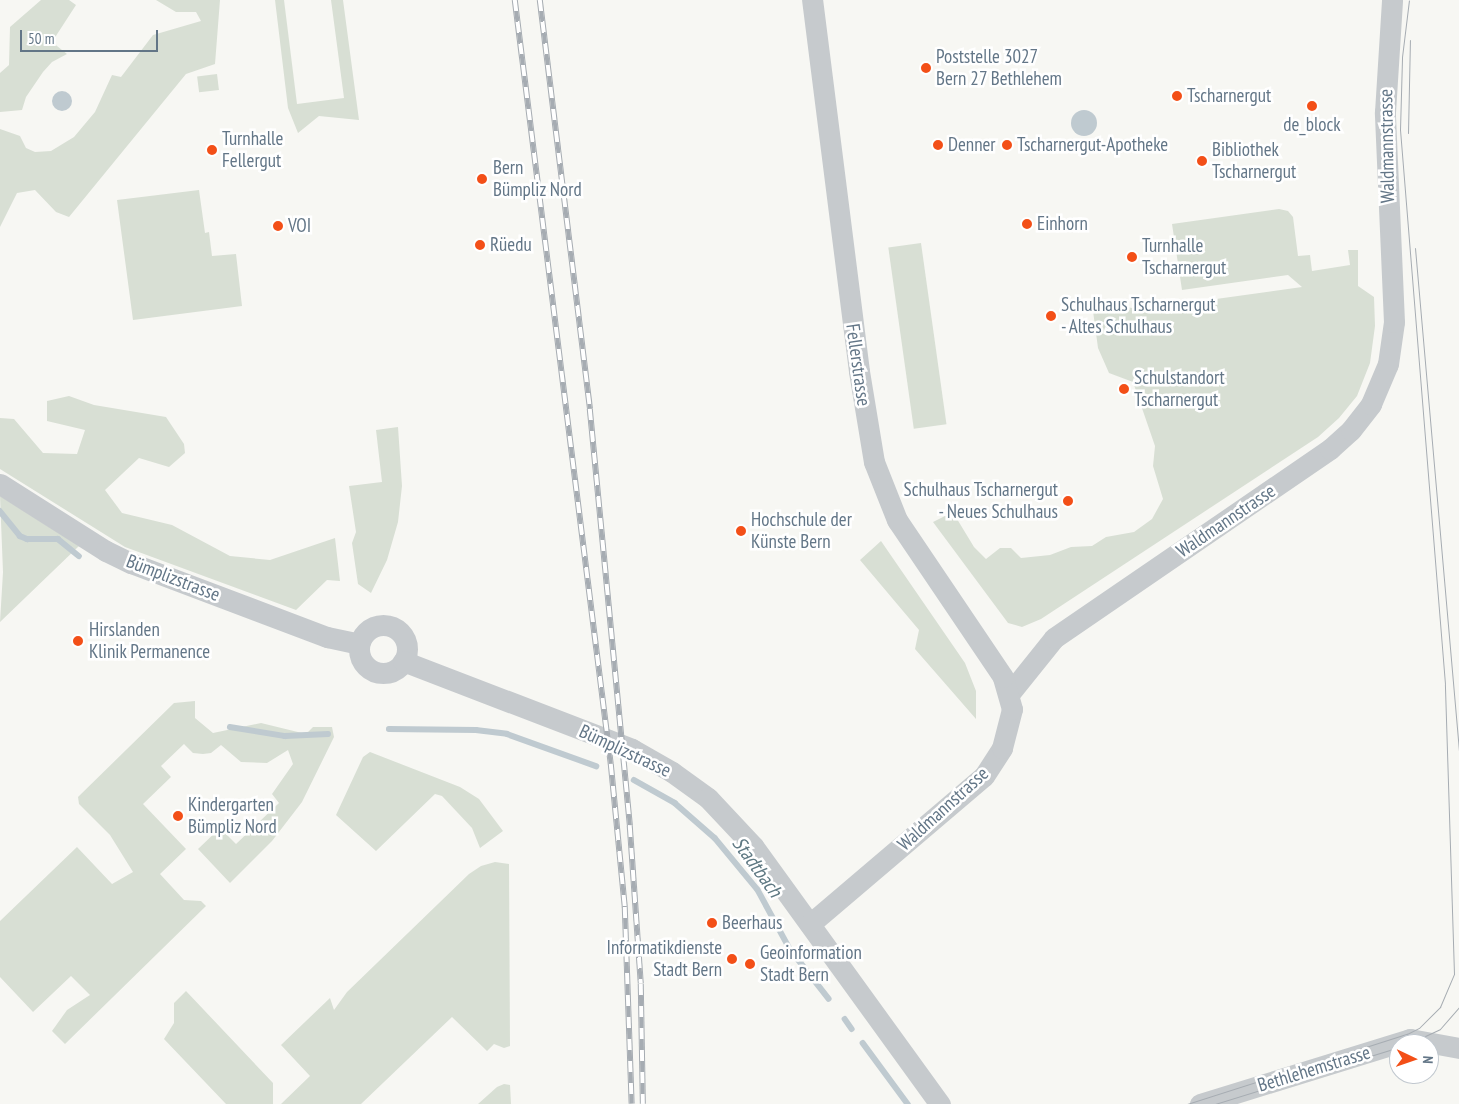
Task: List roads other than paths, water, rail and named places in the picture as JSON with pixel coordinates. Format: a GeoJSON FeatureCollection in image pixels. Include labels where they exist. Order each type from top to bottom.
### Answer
{"type":"FeatureCollection","features":[{"type":"Feature","properties":{"kind":"street","name":"Fellerstrasse"},"geometry":{"type":"LineString","coordinates":[[812,0],[859,371],[874,462],[897,520],[1004,677],[1010,693]]}},
{"type":"Feature","properties":{"kind":"street","name":"Waldmannstrasse"},"geometry":{"type":"LineString","coordinates":[[810,924],[984,776],[1006,738],[1011,716],[1010,693],[1054,638],[1330,450],[1351,430],[1371,404],[1388,364],[1394,322],[1385,112],[1392,0]]}},
{"type":"Feature","properties":{"kind":"street","name":"Bümplizstrasse"},"geometry":{"type":"LineString","coordinates":[[0,484],[114,556],[327,637],[359,644]]}},
{"type":"Feature","properties":{"kind":"street"},"geometry":{"type":"LineString","coordinates":[[390,626],[405,641],[403,661],[393,670],[373,670],[360,657],[359,644],[371,628],[390,626]]}},
{"type":"Feature","properties":{"kind":"street","name":"Bümplizstrasse"},"geometry":{"type":"LineString","coordinates":[[403,661],[632,749],[672,772],[708,798],[741,831],[940,1104]]}},
{"type":"Feature","properties":{"kind":"street","name":"Bethlehemstrasse"},"geometry":{"type":"LineString","coordinates":[[1200,1104],[1410,1039],[1459,1048]]}},
{"type":"Feature","properties":{"kind":"waterway","name":"Stadtbach"},"geometry":{"type":"LineString","coordinates":[[0,511],[20,536],[27,539],[58,539],[79,556]]}},
{"type":"Feature","properties":{"kind":"waterway","name":"Stadtbach"},"geometry":{"type":"LineString","coordinates":[[230,727],[285,736],[328,734]]}},
{"type":"Feature","properties":{"kind":"waterway","name":"Stadtbach"},"geometry":{"type":"LineString","coordinates":[[389,729],[476,730],[507,734],[596,766]]}},
{"type":"Feature","properties":{"kind":"waterway","name":"Stadtbach"},"geometry":{"type":"LineString","coordinates":[[634,780],[675,803],[715,838],[758,890],[790,949],[829,999]]}},
{"type":"Feature","properties":{"kind":"waterway","name":"Stadtbach"},"geometry":{"type":"LineString","coordinates":[[845,1019],[852,1029]]}},
{"type":"Feature","properties":{"kind":"waterway","name":"Stadtbach"},"geometry":{"type":"LineString","coordinates":[[863,1043],[908,1104]]}},
{"type":"Feature","properties":{"kind":"tram line"},"geometry":{"type":"LineString","coordinates":[[1187,1104],[1407,1034],[1419,1028],[1440,1007],[1454,974],[1445,684],[1400,130],[1402,57],[1409,0]]}},
{"type":"Feature","properties":{"kind":"tram line"},"geometry":{"type":"LineString","coordinates":[[1408,133],[1410,40]]}},
{"type":"Feature","properties":{"kind":"tram line"},"geometry":{"type":"LineString","coordinates":[[1415,248],[1459,751]]}},
{"type":"Feature","properties":{"kind":"tram line"},"geometry":{"type":"LineString","coordinates":[[1429,1034],[1440,1029],[1459,1007]]}},
{"type":"Feature","properties":{"kind":"tram line"},"geometry":{"type":"LineString","coordinates":[[1215,1104],[1389,1050]]}},
{"type":"Feature","properties":{"kind":"railway"},"geometry":{"type":"LineString","coordinates":[[515,0],[611,764],[625,907],[632,1104]]}},
{"type":"Feature","properties":{"kind":"railway"},"geometry":{"type":"LineString","coordinates":[[540,0],[590,409],[630,826],[641,984],[643,1104]]}},
{"type":"Feature","properties":{"kind":"place","name":"Poststelle 3027 Bern 27 Bethlehem"},"geometry":{"type":"Point","coordinates":[926,68]}},
{"type":"Feature","properties":{"kind":"place","name":"Tscharnergut"},"geometry":{"type":"Point","coordinates":[1177,96]}},
{"type":"Feature","properties":{"kind":"place","name":"de_block"},"geometry":{"type":"Point","coordinates":[1312,106]}},
{"type":"Feature","properties":{"kind":"place","name":"Denner"},"geometry":{"type":"Point","coordinates":[938,145]}},
{"type":"Feature","properties":{"kind":"place","name":"Tscharnergut-Apotheke"},"geometry":{"type":"Point","coordinates":[1007,145]}},
{"type":"Feature","properties":{"kind":"place","name":"Turnhalle Fellergut"},"geometry":{"type":"Point","coordinates":[212,150]}},
{"type":"Feature","properties":{"kind":"place","name":"Bibliothek Tscharnergut"},"geometry":{"type":"Point","coordinates":[1202,161]}},
{"type":"Feature","properties":{"kind":"place","name":"Bern Bümpliz Nord"},"geometry":{"type":"Point","coordinates":[482,179]}},
{"type":"Feature","properties":{"kind":"place","name":"Einhorn"},"geometry":{"type":"Point","coordinates":[1027,224]}},
{"type":"Feature","properties":{"kind":"place","name":"VOI"},"geometry":{"type":"Point","coordinates":[278,226]}},
{"type":"Feature","properties":{"kind":"place","name":"Rüedu"},"geometry":{"type":"Point","coordinates":[480,245]}},
{"type":"Feature","properties":{"kind":"place","name":"Turnhalle Tscharnergut"},"geometry":{"type":"Point","coordinates":[1132,257]}},
{"type":"Feature","properties":{"kind":"place","name":"Schulhaus Tscharnergut - Altes Schulhaus"},"geometry":{"type":"Point","coordinates":[1051,316]}},
{"type":"Feature","properties":{"kind":"place","name":"Schulstandort Tscharnergut"},"geometry":{"type":"Point","coordinates":[1124,389]}},
{"type":"Feature","properties":{"kind":"place","name":"Schulhaus Tscharnergut - Neues Schulhaus"},"geometry":{"type":"Point","coordinates":[1068,501]}},
{"type":"Feature","properties":{"kind":"place","name":"Hochschule der Künste Bern"},"geometry":{"type":"Point","coordinates":[741,531]}},
{"type":"Feature","properties":{"kind":"place","name":"Hirslanden Klinik Permanence"},"geometry":{"type":"Point","coordinates":[78,641]}},
{"type":"Feature","properties":{"kind":"place","name":"Kindergarten Bümpliz Nord"},"geometry":{"type":"Point","coordinates":[178,816]}},
{"type":"Feature","properties":{"kind":"place","name":"Beerhaus"},"geometry":{"type":"Point","coordinates":[712,923]}},
{"type":"Feature","properties":{"kind":"place","name":"Informatikdienste Stadt Bern"},"geometry":{"type":"Point","coordinates":[732,959]}},
{"type":"Feature","properties":{"kind":"place","name":"Geoinformation Stadt Bern"},"geometry":{"type":"Point","coordinates":[750,964]}}]}
